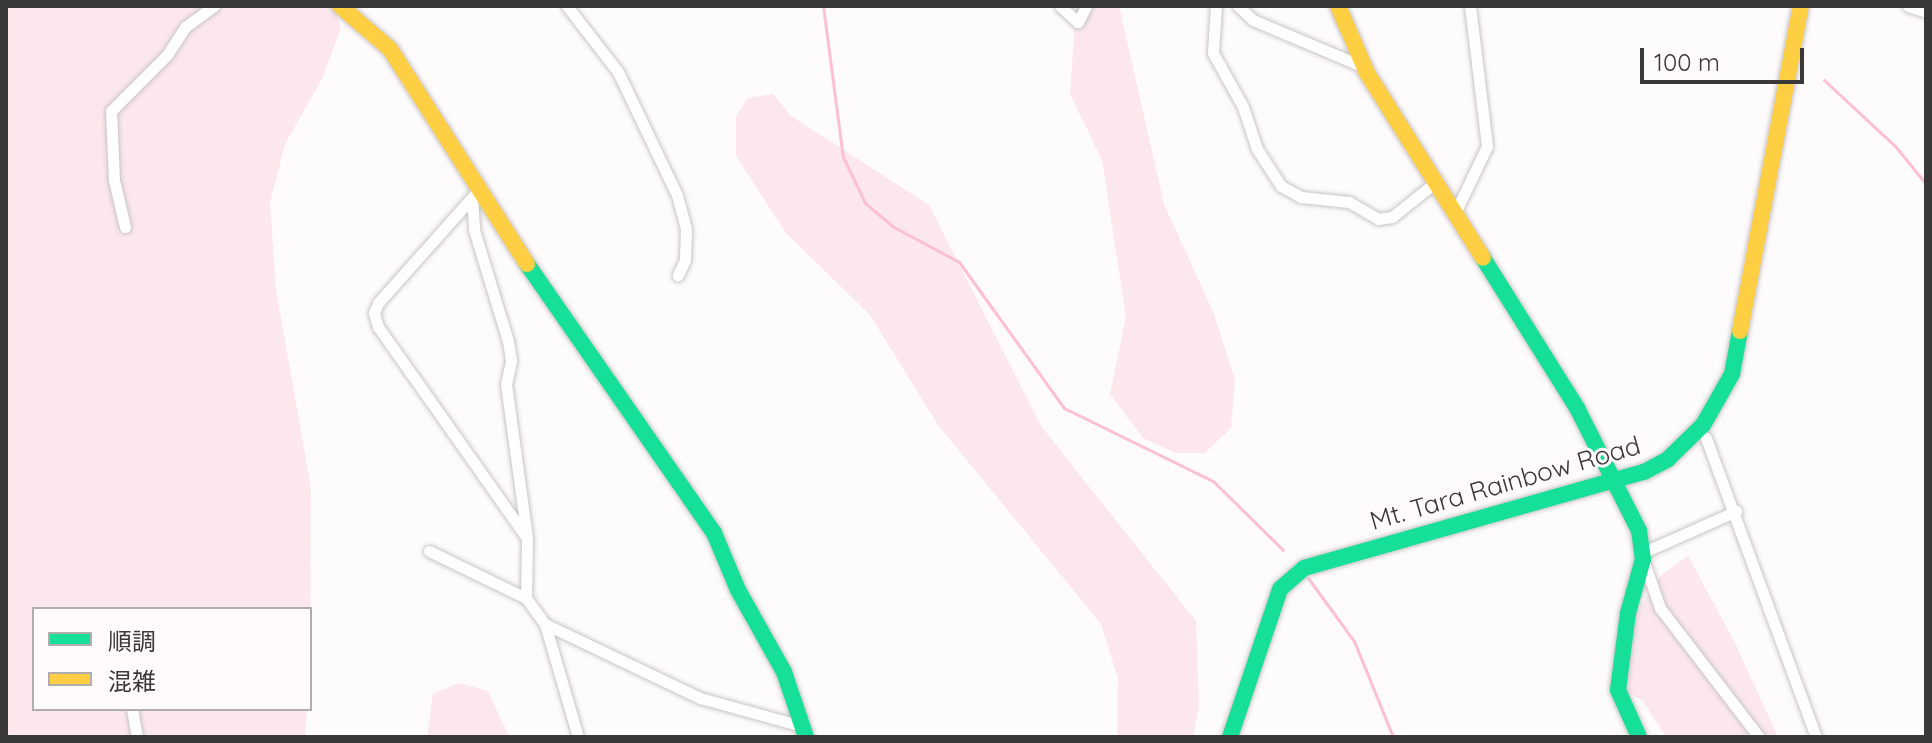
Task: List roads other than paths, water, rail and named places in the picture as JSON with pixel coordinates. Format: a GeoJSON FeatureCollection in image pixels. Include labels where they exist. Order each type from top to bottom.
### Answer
{"type":"FeatureCollection","features":[{"type":"Feature","properties":{"kind":"street"},"geometry":{"type":"LineString","coordinates":[[125,227],[114,180],[111,111],[167,55],[185,27],[214,6]]}},
{"type":"Feature","properties":{"kind":"street"},"geometry":{"type":"LineString","coordinates":[[340,6],[390,49],[475,195],[714,533],[784,672],[802,731]]}},
{"type":"Feature","properties":{"kind":"street"},"geometry":{"type":"LineString","coordinates":[[567,6],[618,72],[677,195],[686,229],[685,260],[678,275]]}},
{"type":"Feature","properties":{"kind":"street"},"geometry":{"type":"LineString","coordinates":[[1060,6],[1078,22],[1086,6]]}},
{"type":"Feature","properties":{"kind":"street"},"geometry":{"type":"LineString","coordinates":[[1216,6],[1213,53],[1243,107],[1257,149],[1281,186],[1301,197],[1349,202],[1378,219],[1392,217],[1437,181]]}},
{"type":"Feature","properties":{"kind":"street"},"geometry":{"type":"LineString","coordinates":[[1238,6],[1253,20],[1364,67]]}},
{"type":"Feature","properties":{"kind":"street"},"geometry":{"type":"LineString","coordinates":[[1338,6],[1364,67],[1577,408],[1639,531],[1643,556],[1660,608],[1759,737]]}},
{"type":"Feature","properties":{"kind":"street"},"geometry":{"type":"LineString","coordinates":[[1456,211],[1487,146],[1470,6]]}},
{"type":"Feature","properties":{"kind":"street","name":"Mt. Tara Rainbow Road"},"geometry":{"type":"LineString","coordinates":[[1230,737],[1280,589],[1304,568],[1328,557],[1615,482],[1656,465],[1686,444],[1720,404],[1732,374],[1801,6]]}},
{"type":"Feature","properties":{"kind":"street"},"geometry":{"type":"LineString","coordinates":[[1908,6],[1926,12]]}},
{"type":"Feature","properties":{"kind":"street"},"geometry":{"type":"LineString","coordinates":[[475,195],[374,313],[378,327],[527,538]]}},
{"type":"Feature","properties":{"kind":"street"},"geometry":{"type":"LineString","coordinates":[[475,195],[474,230],[508,341],[511,361],[506,384],[527,538],[526,598]]}},
{"type":"Feature","properties":{"kind":"street"},"geometry":{"type":"LineString","coordinates":[[1706,438],[1736,511],[1816,737]]}},
{"type":"Feature","properties":{"kind":"street"},"geometry":{"type":"LineString","coordinates":[[1639,737],[1618,690],[1628,613],[1643,556],[1736,511]]}},
{"type":"Feature","properties":{"kind":"street"},"geometry":{"type":"LineString","coordinates":[[429,551],[526,598],[545,624],[578,737]]}},
{"type":"Feature","properties":{"kind":"street"},"geometry":{"type":"LineString","coordinates":[[545,624],[700,698],[802,731]]}},
{"type":"Feature","properties":{"kind":"street"},"geometry":{"type":"LineString","coordinates":[[132,711],[137,737]]}},
{"type":"Feature","properties":{"kind":"waterway"},"geometry":{"type":"LineString","coordinates":[[823,6],[843,157],[865,203],[892,226],[959,262],[1064,408],[1213,481],[1283,550]]}},
{"type":"Feature","properties":{"kind":"waterway"},"geometry":{"type":"LineString","coordinates":[[1824,80],[1895,146],[1926,184]]}},
{"type":"Feature","properties":{"kind":"waterway"},"geometry":{"type":"LineString","coordinates":[[1308,578],[1354,641],[1393,737]]}}]}
